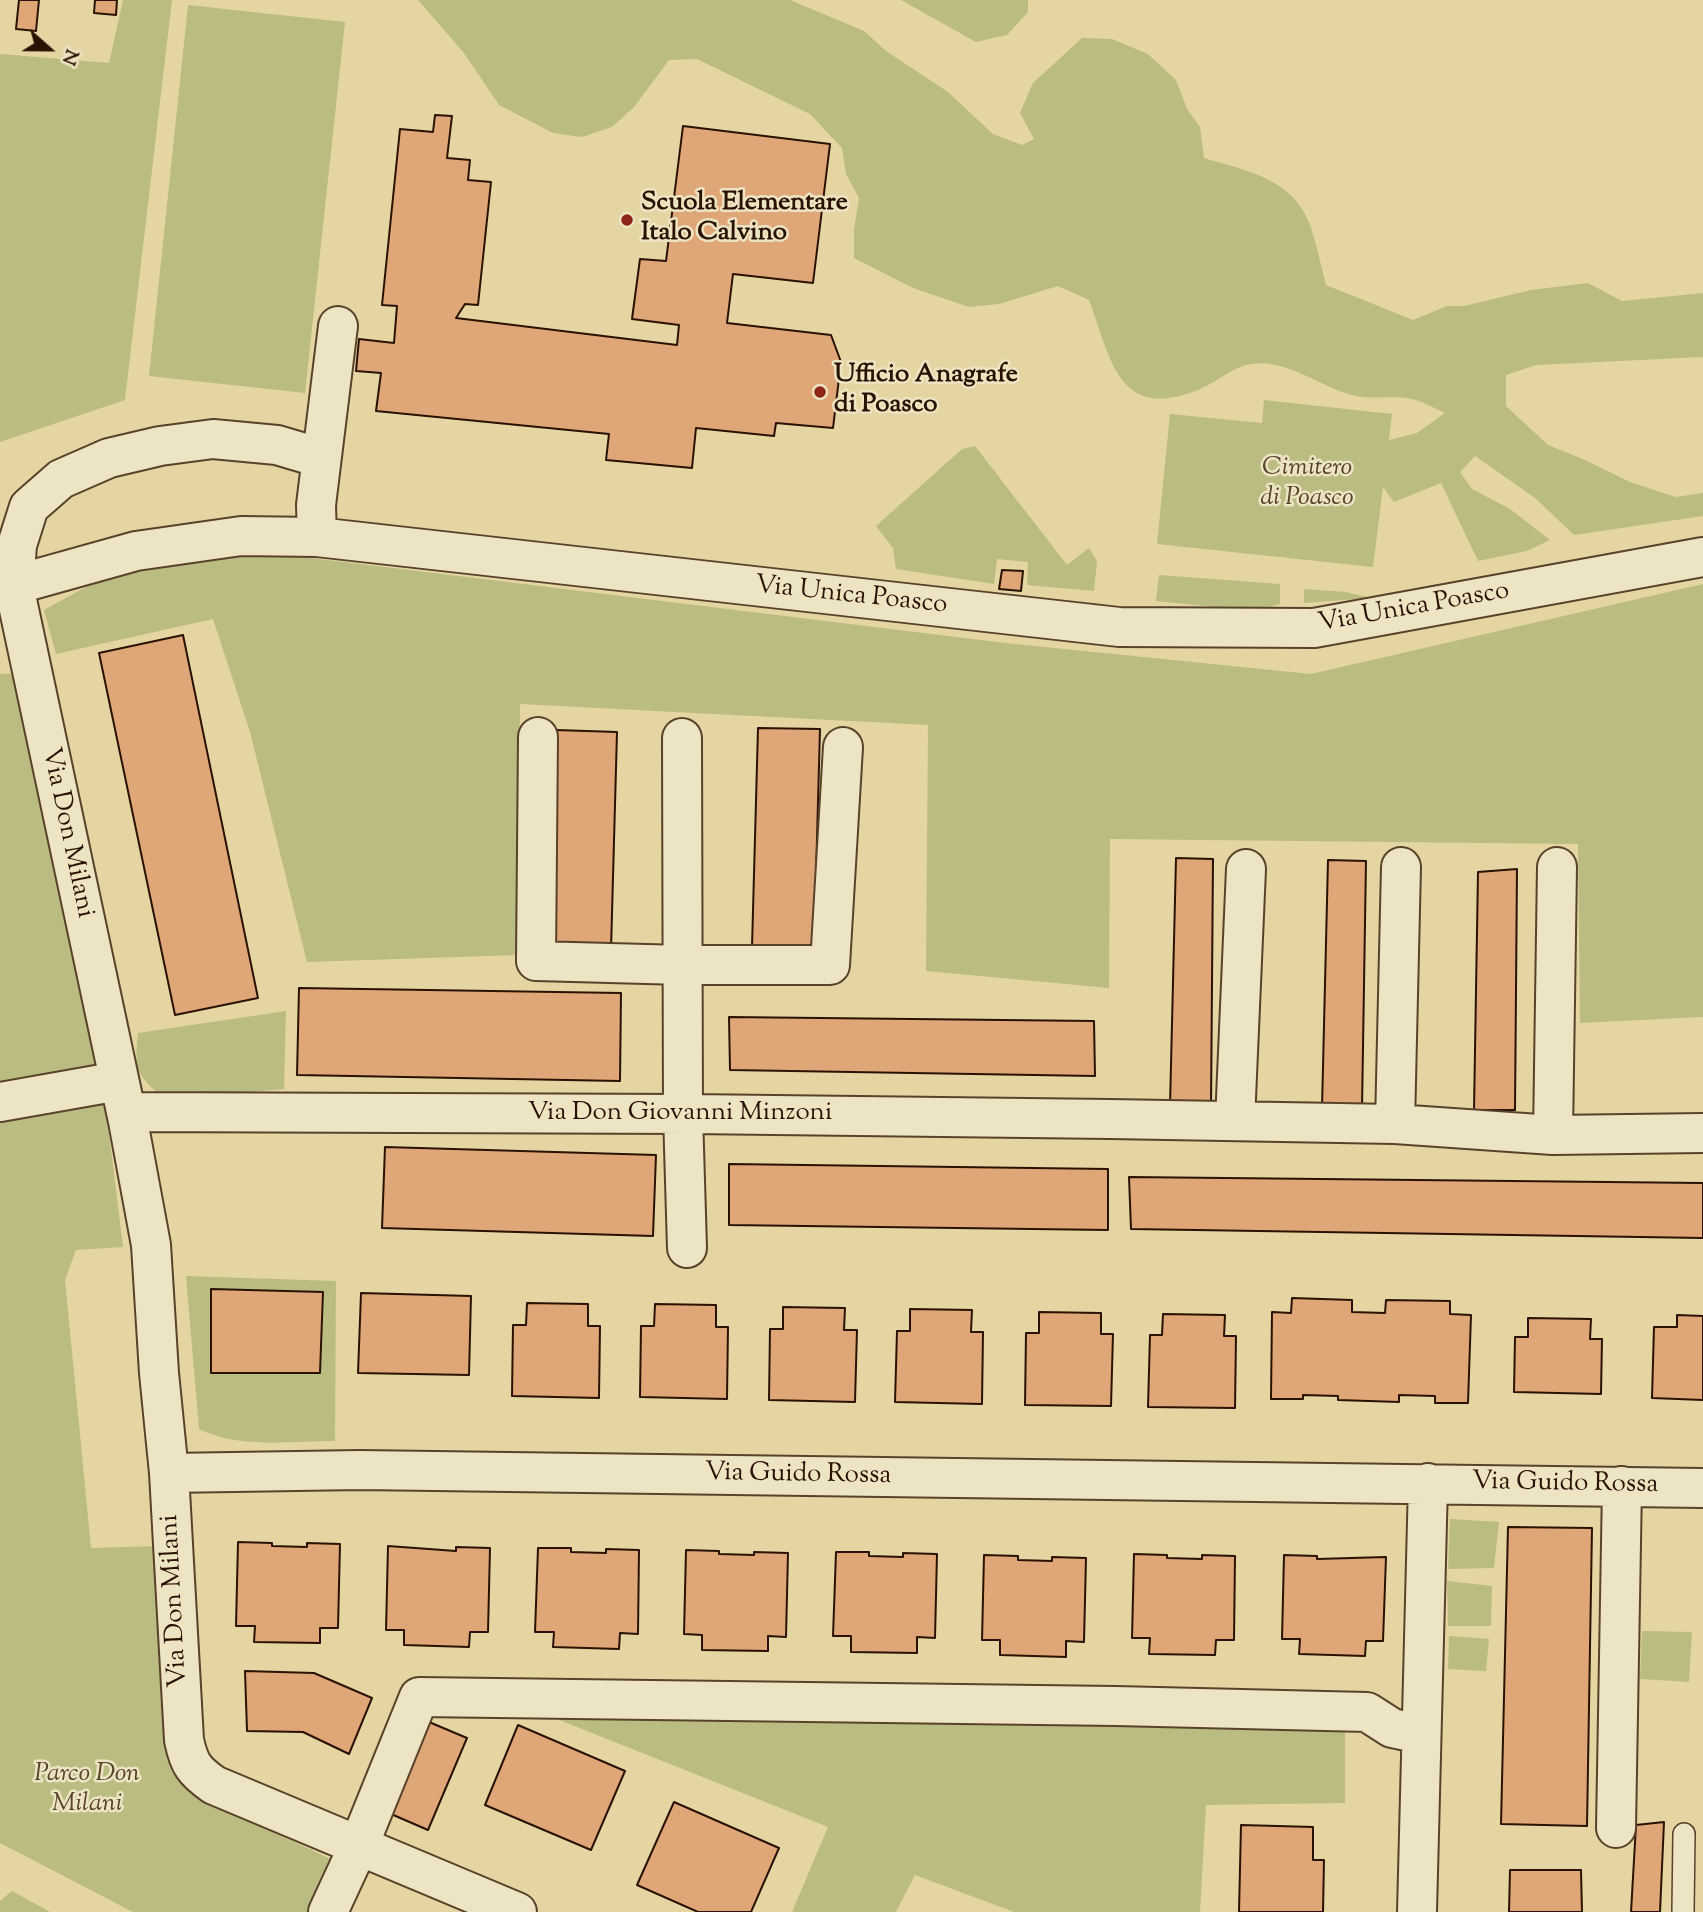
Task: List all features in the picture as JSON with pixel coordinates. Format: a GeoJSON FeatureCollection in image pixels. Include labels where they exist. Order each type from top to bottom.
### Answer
{"type":"FeatureCollection","features":[{"type":"Feature","properties":{"kind":"street"},"geometry":{"type":"LineString","coordinates":[[317,537],[316,506],[338,326]]}},
{"type":"Feature","properties":{"kind":"street","name":"Via Don Milani"},"geometry":{"type":"LineString","coordinates":[[321,458],[277,444],[213,439],[108,457],[61,479],[29,507],[7,588],[122,1096],[151,1245],[169,1473],[184,1740],[188,1760],[198,1775],[214,1786],[517,1912]]}},
{"type":"Feature","properties":{"kind":"street","name":"Via Unica Poasco"},"geometry":{"type":"LineString","coordinates":[[7,588],[136,551],[241,536],[317,537],[1119,627],[1314,628],[1703,557]]}},
{"type":"Feature","properties":{"kind":"street"},"geometry":{"type":"LineString","coordinates":[[538,737],[536,961],[830,965],[843,747]]}},
{"type":"Feature","properties":{"kind":"street"},"geometry":{"type":"LineString","coordinates":[[682,738],[683,1114],[687,1248]]}},
{"type":"Feature","properties":{"kind":"street"},"geometry":{"type":"LineString","coordinates":[[1395,1124],[1401,867]]}},
{"type":"Feature","properties":{"kind":"street"},"geometry":{"type":"LineString","coordinates":[[1553,1135],[1557,867]]}},
{"type":"Feature","properties":{"kind":"street"},"geometry":{"type":"LineString","coordinates":[[1235,1121],[1246,869]]}},
{"type":"Feature","properties":{"kind":"street"},"geometry":{"type":"LineString","coordinates":[[0,1102],[122,1096]]}},
{"type":"Feature","properties":{"kind":"street","name":"Via Don Giovanni Minzoni"},"geometry":{"type":"LineString","coordinates":[[122,1096],[683,1114],[1395,1124],[1553,1135],[1703,1133]]}},
{"type":"Feature","properties":{"kind":"street","name":"Via Guido Rossa"},"geometry":{"type":"LineString","coordinates":[[169,1473],[360,1470],[1703,1488]]}},
{"type":"Feature","properties":{"kind":"street"},"geometry":{"type":"LineString","coordinates":[[1417,1912],[1427,1483]]}},
{"type":"Feature","properties":{"kind":"street"},"geometry":{"type":"LineString","coordinates":[[1616,1828],[1622,1486]]}},
{"type":"Feature","properties":{"kind":"street"},"geometry":{"type":"LineString","coordinates":[[328,1912],[359,1845],[419,1697],[1140,1706],[1367,1712],[1392,1728],[1420,1734]]}},
{"type":"Feature","properties":{"kind":"lane"},"geometry":{"type":"LineString","coordinates":[[1683,1912],[1684,1834]]}},
{"type":"Feature","properties":{"kind":"green space"},"geometry":{"type":"Polygon","coordinates":[[[123,0],[172,0],[125,400],[0,442],[0,54],[109,63],[123,0]]]}},
{"type":"Feature","properties":{"kind":"green space","name":"Cimitero di Poasco"},"geometry":{"type":"Polygon","coordinates":[[[418,0],[790,0],[864,31],[886,51],[948,92],[993,134],[1022,145],[1034,139],[1020,113],[1033,83],[1082,38],[1112,39],[1148,54],[1176,80],[1187,109],[1200,127],[1204,158],[1268,179],[1294,198],[1304,211],[1311,228],[1326,285],[1413,320],[1447,306],[1464,306],[1531,290],[1588,283],[1622,301],[1703,293],[1703,357],[1536,365],[1506,375],[1506,406],[1548,445],[1630,482],[1676,497],[1703,493],[1703,516],[1574,535],[1535,498],[1475,456],[1460,472],[1472,489],[1510,509],[1550,540],[1527,551],[1478,561],[1441,483],[1394,502],[1383,487],[1373,567],[1157,544],[1170,414],[1262,423],[1264,400],[1392,414],[1389,440],[1417,433],[1445,413],[1409,398],[1357,396],[1289,369],[1260,363],[1241,367],[1198,390],[1171,398],[1150,398],[1134,391],[1121,379],[1104,343],[1089,300],[1058,286],[999,304],[969,307],[913,288],[854,258],[854,229],[859,198],[846,174],[842,148],[810,114],[697,59],[669,60],[634,107],[612,127],[582,137],[553,133],[499,105],[464,53],[418,0]]]}},
{"type":"Feature","properties":{"kind":"green space"},"geometry":{"type":"Polygon","coordinates":[[[901,0],[1028,0],[1028,12],[1007,35],[976,42],[901,0]]]}},
{"type":"Feature","properties":{"kind":"green space"},"geometry":{"type":"Polygon","coordinates":[[[188,5],[345,22],[305,393],[149,376],[188,5]]]}},
{"type":"Feature","properties":{"kind":"green space"},"geometry":{"type":"Polygon","coordinates":[[[975,446],[1067,565],[1089,548],[1097,561],[1094,591],[1027,585],[1028,562],[997,559],[994,584],[896,569],[893,548],[876,526],[962,449],[975,446]]]}},
{"type":"Feature","properties":{"kind":"green space"},"geometry":{"type":"Polygon","coordinates":[[[287,555],[1005,643],[1311,674],[1703,584],[1703,1017],[1580,1023],[1578,844],[1110,839],[1109,988],[926,971],[928,725],[520,704],[518,955],[307,962],[250,732],[213,619],[56,654],[44,610],[97,581],[206,558],[287,555]]]}},
{"type":"Feature","properties":{"kind":"green space"},"geometry":{"type":"Polygon","coordinates":[[[1159,575],[1280,584],[1280,604],[1254,611],[1156,601],[1159,575]]]}},
{"type":"Feature","properties":{"kind":"green space"},"geometry":{"type":"Polygon","coordinates":[[[1304,589],[1346,592],[1371,598],[1304,603],[1304,589]]]}},
{"type":"Feature","properties":{"kind":"green space"},"geometry":{"type":"Polygon","coordinates":[[[18,673],[99,1062],[66,1076],[0,1088],[0,674],[18,673]]]}},
{"type":"Feature","properties":{"kind":"green space"},"geometry":{"type":"Polygon","coordinates":[[[286,1011],[284,1089],[165,1100],[143,1078],[137,1064],[138,1033],[286,1011]]]}},
{"type":"Feature","properties":{"kind":"green space","name":"Parco Don Milani"},"geometry":{"type":"Polygon","coordinates":[[[105,1101],[123,1247],[76,1250],[65,1280],[91,1548],[156,1546],[165,1747],[171,1769],[189,1792],[337,1862],[310,1912],[133,1912],[0,1843],[0,1122],[105,1101]]]}},
{"type":"Feature","properties":{"kind":"green space"},"geometry":{"type":"Polygon","coordinates":[[[186,1276],[336,1281],[335,1441],[248,1442],[199,1429],[186,1276]]]}},
{"type":"Feature","properties":{"kind":"green space"},"geometry":{"type":"Polygon","coordinates":[[[1450,1519],[1499,1522],[1494,1568],[1448,1569],[1450,1519]]]}},
{"type":"Feature","properties":{"kind":"green space"},"geometry":{"type":"Polygon","coordinates":[[[1447,1581],[1492,1586],[1491,1626],[1448,1626],[1447,1581]]]}},
{"type":"Feature","properties":{"kind":"green space"},"geometry":{"type":"Polygon","coordinates":[[[1642,1631],[1692,1632],[1689,1682],[1640,1679],[1642,1631]]]}},
{"type":"Feature","properties":{"kind":"green space"},"geometry":{"type":"Polygon","coordinates":[[[1449,1636],[1489,1639],[1486,1671],[1448,1669],[1449,1636]]]}},
{"type":"Feature","properties":{"kind":"green space"},"geometry":{"type":"Polygon","coordinates":[[[547,1715],[1345,1722],[1345,1803],[1206,1805],[1200,1912],[1014,1912],[915,1875],[896,1912],[792,1912],[828,1827],[547,1715]]]}},
{"type":"Feature","properties":{"kind":"green space"},"geometry":{"type":"Polygon","coordinates":[[[12,1891],[50,1912],[0,1912],[0,1901],[12,1891]]]}},
{"type":"Feature","properties":{"kind":"building"},"geometry":{"type":"Polygon","coordinates":[[[19,0],[39,0],[36,31],[16,29],[19,0]]]}},
{"type":"Feature","properties":{"kind":"building"},"geometry":{"type":"Polygon","coordinates":[[[95,0],[117,0],[116,15],[94,13],[95,0]]]}},
{"type":"Feature","properties":{"kind":"building"},"geometry":{"type":"Polygon","coordinates":[[[435,115],[452,116],[447,158],[470,160],[468,180],[491,182],[478,305],[465,304],[456,318],[677,345],[679,325],[632,319],[640,259],[666,261],[683,126],[830,144],[813,283],[733,274],[727,323],[831,335],[841,362],[833,428],[776,423],[774,436],[696,428],[692,468],[606,460],[609,434],[376,411],[381,373],[356,371],[359,339],[394,343],[397,306],[382,305],[400,129],[433,132],[435,115]]]}},
{"type":"Feature","properties":{"kind":"building"},"geometry":{"type":"Polygon","coordinates":[[[1002,570],[1023,571],[1021,591],[999,589],[1002,570]]]}},
{"type":"Feature","properties":{"kind":"building"},"geometry":{"type":"Polygon","coordinates":[[[183,635],[258,998],[175,1015],[99,653],[183,635]]]}},
{"type":"Feature","properties":{"kind":"building"},"geometry":{"type":"Polygon","coordinates":[[[758,728],[820,729],[814,949],[752,947],[758,728]]]}},
{"type":"Feature","properties":{"kind":"building"},"geometry":{"type":"Polygon","coordinates":[[[556,730],[617,732],[611,950],[550,948],[556,730]]]}},
{"type":"Feature","properties":{"kind":"building"},"geometry":{"type":"Polygon","coordinates":[[[1176,858],[1213,859],[1211,1107],[1170,1106],[1176,858]]]}},
{"type":"Feature","properties":{"kind":"building"},"geometry":{"type":"Polygon","coordinates":[[[1328,860],[1366,861],[1362,1109],[1322,1108],[1328,860]]]}},
{"type":"Feature","properties":{"kind":"building"},"geometry":{"type":"Polygon","coordinates":[[[1517,869],[1515,1110],[1474,1110],[1478,872],[1517,869]]]}},
{"type":"Feature","properties":{"kind":"building"},"geometry":{"type":"Polygon","coordinates":[[[299,988],[621,993],[620,1081],[297,1075],[299,988]]]}},
{"type":"Feature","properties":{"kind":"building"},"geometry":{"type":"Polygon","coordinates":[[[729,1017],[1094,1021],[1095,1076],[730,1070],[729,1017]]]}},
{"type":"Feature","properties":{"kind":"building"},"geometry":{"type":"Polygon","coordinates":[[[385,1147],[656,1155],[653,1236],[382,1228],[385,1147]]]}},
{"type":"Feature","properties":{"kind":"building"},"geometry":{"type":"Polygon","coordinates":[[[729,1164],[1108,1169],[1108,1230],[729,1225],[729,1164]]]}},
{"type":"Feature","properties":{"kind":"building"},"geometry":{"type":"Polygon","coordinates":[[[1129,1177],[1703,1183],[1703,1238],[1131,1229],[1129,1177]]]}},
{"type":"Feature","properties":{"kind":"building"},"geometry":{"type":"Polygon","coordinates":[[[211,1289],[323,1292],[320,1373],[211,1373],[211,1289]]]}},
{"type":"Feature","properties":{"kind":"building"},"geometry":{"type":"Polygon","coordinates":[[[361,1293],[471,1296],[469,1375],[358,1373],[361,1293]]]}},
{"type":"Feature","properties":{"kind":"building"},"geometry":{"type":"Polygon","coordinates":[[[1292,1298],[1352,1300],[1352,1312],[1385,1313],[1386,1300],[1450,1301],[1450,1314],[1471,1315],[1468,1403],[1435,1403],[1435,1396],[1399,1395],[1399,1402],[1338,1400],[1338,1396],[1303,1395],[1303,1399],[1271,1399],[1272,1312],[1291,1313],[1292,1298]]]}},
{"type":"Feature","properties":{"kind":"building"},"geometry":{"type":"Polygon","coordinates":[[[527,1303],[588,1304],[588,1326],[600,1326],[599,1398],[512,1396],[513,1325],[526,1325],[527,1303]]]}},
{"type":"Feature","properties":{"kind":"building"},"geometry":{"type":"Polygon","coordinates":[[[655,1304],[716,1305],[716,1327],[728,1327],[727,1399],[640,1397],[641,1326],[654,1326],[655,1304]]]}},
{"type":"Feature","properties":{"kind":"building"},"geometry":{"type":"Polygon","coordinates":[[[783,1307],[845,1308],[844,1330],[857,1330],[855,1402],[769,1400],[770,1329],[783,1329],[783,1307]]]}},
{"type":"Feature","properties":{"kind":"building"},"geometry":{"type":"Polygon","coordinates":[[[910,1309],[972,1310],[971,1332],[983,1332],[982,1404],[895,1402],[897,1331],[910,1331],[910,1309]]]}},
{"type":"Feature","properties":{"kind":"building"},"geometry":{"type":"Polygon","coordinates":[[[1039,1312],[1101,1313],[1101,1334],[1113,1334],[1111,1406],[1025,1405],[1026,1333],[1039,1333],[1039,1312]]]}},
{"type":"Feature","properties":{"kind":"building"},"geometry":{"type":"Polygon","coordinates":[[[1163,1314],[1225,1315],[1224,1336],[1236,1336],[1235,1408],[1148,1407],[1150,1335],[1162,1335],[1163,1314]]]}},
{"type":"Feature","properties":{"kind":"building"},"geometry":{"type":"Polygon","coordinates":[[[1677,1315],[1703,1316],[1703,1400],[1652,1398],[1654,1327],[1677,1327],[1677,1315]]]}},
{"type":"Feature","properties":{"kind":"building"},"geometry":{"type":"Polygon","coordinates":[[[1528,1318],[1591,1319],[1590,1339],[1602,1339],[1601,1394],[1514,1392],[1515,1337],[1528,1337],[1528,1318]]]}},
{"type":"Feature","properties":{"kind":"building"},"geometry":{"type":"Polygon","coordinates":[[[1508,1527],[1592,1528],[1587,1826],[1501,1824],[1508,1527]]]}},
{"type":"Feature","properties":{"kind":"building"},"geometry":{"type":"Polygon","coordinates":[[[238,1542],[307,1547],[307,1543],[340,1544],[338,1628],[320,1628],[320,1643],[254,1642],[255,1626],[236,1626],[238,1542]]]}},
{"type":"Feature","properties":{"kind":"building"},"geometry":{"type":"Polygon","coordinates":[[[388,1546],[456,1551],[456,1547],[490,1548],[488,1632],[470,1632],[469,1647],[404,1645],[404,1630],[386,1630],[388,1546]]]}},
{"type":"Feature","properties":{"kind":"building"},"geometry":{"type":"Polygon","coordinates":[[[538,1548],[571,1548],[571,1552],[606,1553],[606,1549],[639,1550],[638,1634],[620,1633],[619,1649],[553,1647],[554,1632],[535,1632],[538,1548]]]}},
{"type":"Feature","properties":{"kind":"building"},"geometry":{"type":"Polygon","coordinates":[[[686,1550],[719,1551],[719,1554],[788,1553],[786,1637],[768,1636],[768,1651],[702,1650],[702,1635],[684,1634],[686,1550]]]}},
{"type":"Feature","properties":{"kind":"building"},"geometry":{"type":"Polygon","coordinates":[[[836,1552],[869,1552],[869,1556],[903,1557],[903,1553],[937,1554],[935,1638],[917,1637],[917,1653],[851,1652],[851,1636],[833,1636],[836,1552]]]}},
{"type":"Feature","properties":{"kind":"building"},"geometry":{"type":"Polygon","coordinates":[[[1134,1554],[1202,1559],[1202,1555],[1235,1556],[1234,1640],[1216,1640],[1215,1655],[1149,1654],[1150,1638],[1132,1638],[1134,1554]]]}},
{"type":"Feature","properties":{"kind":"building"},"geometry":{"type":"Polygon","coordinates":[[[984,1555],[1052,1561],[1052,1557],[1086,1558],[1084,1642],[1066,1641],[1066,1657],[1000,1655],[1000,1640],[982,1640],[984,1555]]]}},
{"type":"Feature","properties":{"kind":"building"},"geometry":{"type":"Polygon","coordinates":[[[1284,1555],[1317,1556],[1317,1559],[1386,1557],[1383,1641],[1366,1641],[1365,1656],[1299,1654],[1300,1639],[1282,1639],[1284,1555]]]}},
{"type":"Feature","properties":{"kind":"building"},"geometry":{"type":"Polygon","coordinates":[[[245,1671],[314,1673],[372,1698],[349,1754],[303,1732],[247,1731],[245,1671]]]}},
{"type":"Feature","properties":{"kind":"building"},"geometry":{"type":"Polygon","coordinates":[[[429,1722],[467,1738],[428,1830],[391,1814],[429,1722]]]}},
{"type":"Feature","properties":{"kind":"building"},"geometry":{"type":"Polygon","coordinates":[[[518,1725],[625,1771],[591,1850],[485,1805],[518,1725]]]}},
{"type":"Feature","properties":{"kind":"building"},"geometry":{"type":"Polygon","coordinates":[[[674,1802],[779,1848],[751,1912],[698,1912],[637,1885],[674,1802]]]}},
{"type":"Feature","properties":{"kind":"building"},"geometry":{"type":"Polygon","coordinates":[[[1664,1822],[1660,1912],[1631,1912],[1636,1825],[1664,1822]]]}},
{"type":"Feature","properties":{"kind":"building"},"geometry":{"type":"Polygon","coordinates":[[[1241,1825],[1313,1827],[1313,1860],[1324,1860],[1323,1912],[1239,1912],[1241,1825]]]}},
{"type":"Feature","properties":{"kind":"building"},"geometry":{"type":"Polygon","coordinates":[[[1510,1870],[1581,1870],[1582,1912],[1509,1912],[1510,1870]]]}},
{"type":"Feature","properties":{"kind":"place","name":"Scuola Elementare Italo Calvino"},"geometry":{"type":"Point","coordinates":[627,220]}},
{"type":"Feature","properties":{"kind":"place","name":"Ufficio Anagrafe di Poasco"},"geometry":{"type":"Point","coordinates":[820,392]}}]}
